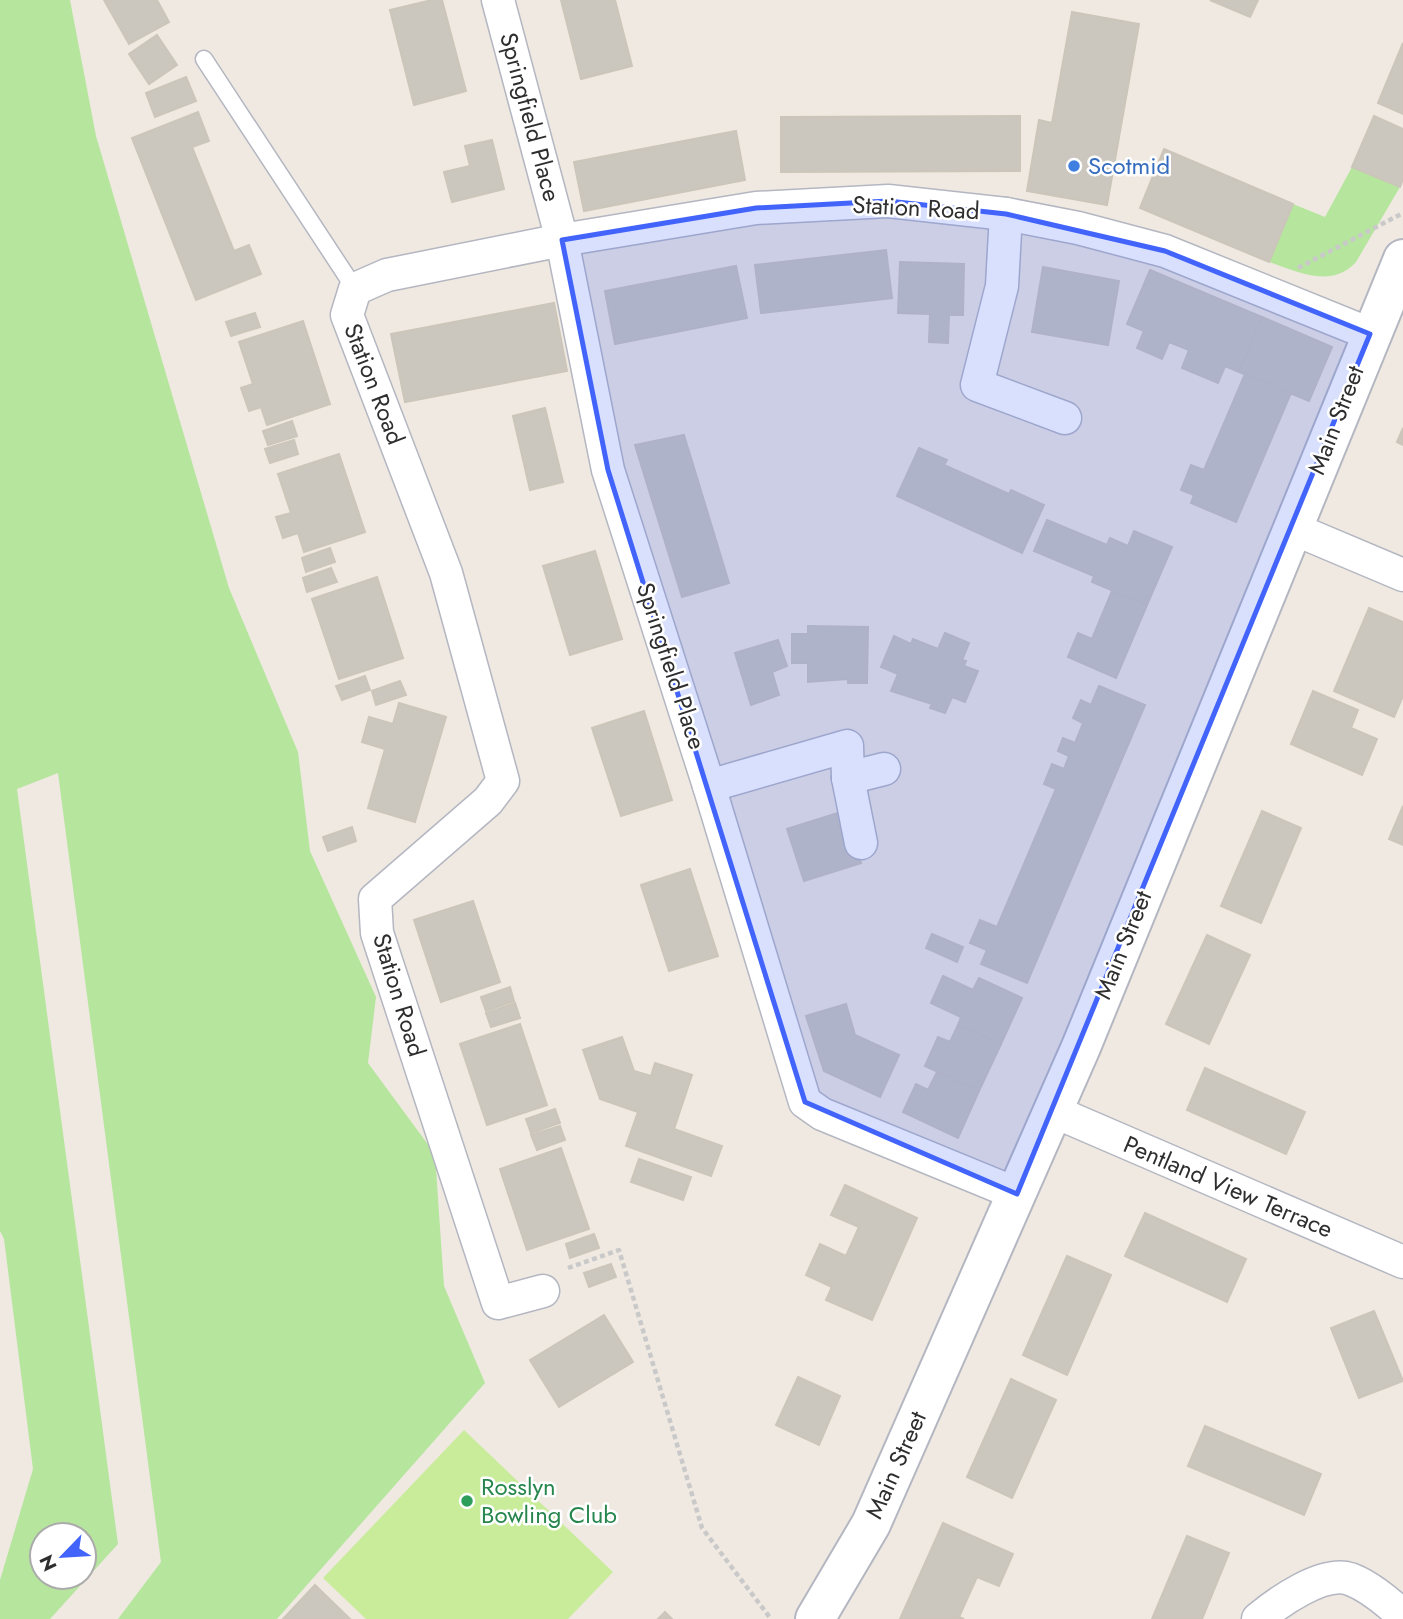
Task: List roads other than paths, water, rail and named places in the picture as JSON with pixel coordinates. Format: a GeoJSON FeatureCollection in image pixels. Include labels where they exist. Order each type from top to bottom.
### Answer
{"type":"FeatureCollection","features":[{"type":"Feature","properties":{"kind":"main road","name":"Main Street"},"geometry":{"type":"LineString","coordinates":[[816,1618],[871,1524],[1053,1111],[1403,259]]}},
{"type":"Feature","properties":{"kind":"street","name":"Springfield Place"},"geometry":{"type":"LineString","coordinates":[[498,0],[562,240],[608,470],[709,786],[805,1102],[822,1114],[1017,1194]]}},
{"type":"Feature","properties":{"kind":"street","name":"Station Road"},"geometry":{"type":"LineString","coordinates":[[542,1291],[498,1303],[377,933],[375,899],[488,802],[503,781],[446,573],[347,316],[355,289],[387,275],[562,240],[756,208],[888,201],[1006,214],[1079,228],[1166,251],[1370,334]]}},
{"type":"Feature","properties":{"kind":"street"},"geometry":{"type":"LineString","coordinates":[[1006,214],[1002,286],[977,385],[1065,418]]}},
{"type":"Feature","properties":{"kind":"street"},"geometry":{"type":"LineString","coordinates":[[1294,529],[1403,575]]}},
{"type":"Feature","properties":{"kind":"street"},"geometry":{"type":"LineString","coordinates":[[709,786],[847,746],[848,778],[861,843]]}},
{"type":"Feature","properties":{"kind":"street"},"geometry":{"type":"LineString","coordinates":[[848,778],[884,769]]}},
{"type":"Feature","properties":{"kind":"street","name":"Pentland View Terrace"},"geometry":{"type":"LineString","coordinates":[[1053,1111],[1403,1262]]}},
{"type":"Feature","properties":{"kind":"street"},"geometry":{"type":"LineString","coordinates":[[1258,1619],[1283,1598],[1316,1583],[1348,1578],[1386,1600],[1403,1616]]}},
{"type":"Feature","properties":{"kind":"lane"},"geometry":{"type":"LineString","coordinates":[[204,59],[355,289]]}},
{"type":"Feature","properties":{"kind":"place","name":"Scotmid"},"geometry":{"type":"Point","coordinates":[1074,166]}},
{"type":"Feature","properties":{"kind":"place","name":"Rosslyn Bowling Club"},"geometry":{"type":"Point","coordinates":[467,1501]}}]}
